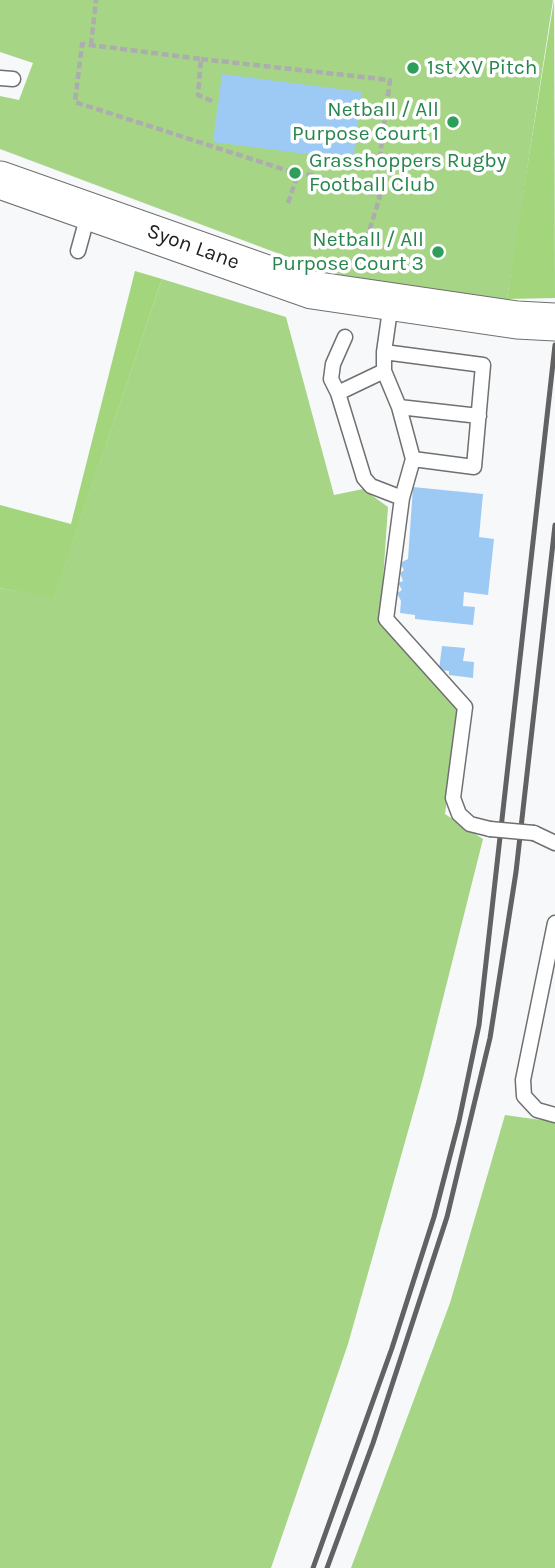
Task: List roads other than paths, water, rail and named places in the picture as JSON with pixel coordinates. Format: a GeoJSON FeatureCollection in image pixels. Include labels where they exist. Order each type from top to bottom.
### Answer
{"type":"FeatureCollection","features":[{"type":"Feature","properties":{"kind":"main road","name":"Syon Lane"},"geometry":{"type":"LineString","coordinates":[[0,180],[89,209],[312,290],[517,320],[555,322]]}},
{"type":"Feature","properties":{"kind":"lane"},"geometry":{"type":"LineString","coordinates":[[78,251],[89,209]]}},
{"type":"Feature","properties":{"kind":"lane"},"geometry":{"type":"LineString","coordinates":[[391,303],[384,371],[399,407],[413,459],[402,498],[386,620],[465,707],[453,798],[458,814],[470,824],[490,829],[534,833],[555,843]]}},
{"type":"Feature","properties":{"kind":"lane"},"geometry":{"type":"LineString","coordinates":[[345,337],[332,365],[331,379],[338,393],[364,478],[371,486],[402,498]]}},
{"type":"Feature","properties":{"kind":"lane"},"geometry":{"type":"LineString","coordinates":[[384,352],[483,365],[474,467],[413,459]]}},
{"type":"Feature","properties":{"kind":"lane"},"geometry":{"type":"LineString","coordinates":[[338,393],[384,371]]}},
{"type":"Feature","properties":{"kind":"lane"},"geometry":{"type":"LineString","coordinates":[[399,407],[479,416]]}},
{"type":"Feature","properties":{"kind":"lane"},"geometry":{"type":"LineString","coordinates":[[555,923],[523,1080],[524,1096],[537,1110],[555,1115]]}},
{"type":"Feature","properties":{"kind":"railway"},"geometry":{"type":"LineString","coordinates":[[313,1568],[392,1348],[434,1217],[459,1121],[479,1025],[555,345]]}},
{"type":"Feature","properties":{"kind":"railway"},"geometry":{"type":"LineString","coordinates":[[327,1568],[373,1443],[447,1217],[490,1038],[516,872],[555,525]]}},
{"type":"Feature","properties":{"kind":"place","name":"1st XV Pitch"},"geometry":{"type":"Point","coordinates":[413,68]}},
{"type":"Feature","properties":{"kind":"place","name":"Netball / All Purpose Court 1"},"geometry":{"type":"Point","coordinates":[453,122]}},
{"type":"Feature","properties":{"kind":"place","name":"Grasshoppers Rugby Football Club"},"geometry":{"type":"Point","coordinates":[295,173]}},
{"type":"Feature","properties":{"kind":"place","name":"Netball / All Purpose Court 3"},"geometry":{"type":"Point","coordinates":[438,252]}}]}
